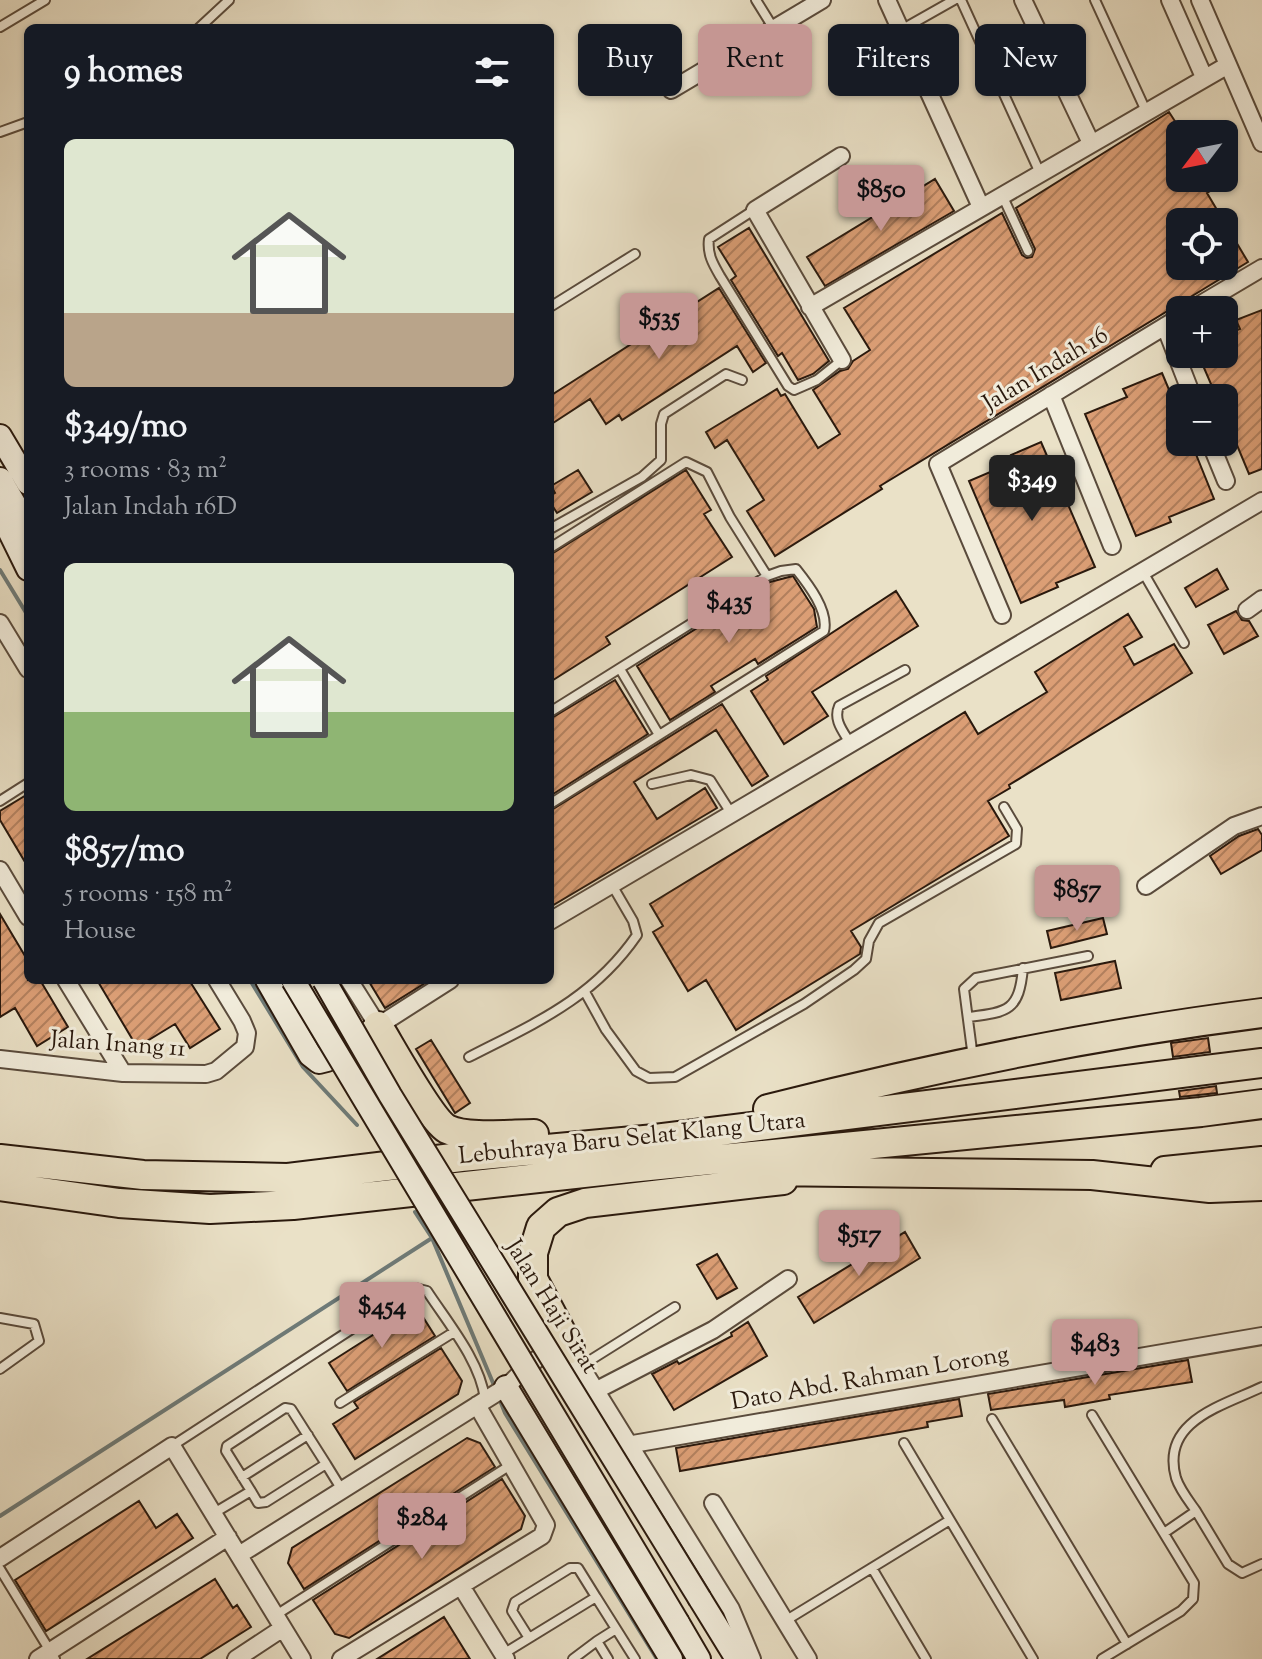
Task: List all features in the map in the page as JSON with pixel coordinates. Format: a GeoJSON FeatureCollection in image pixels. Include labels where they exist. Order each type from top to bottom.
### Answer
{"type":"FeatureCollection","features":[{"type":"Feature","properties":{"kind":"highway"},"geometry":{"type":"LineString","coordinates":[[378,1026],[445,1128],[458,1132],[645,1140],[973,1063],[1192,1022],[1262,1013]]}},
{"type":"Feature","properties":{"kind":"highway","name":"Lebuhraya Baru Selat Klang Utara"},"geometry":{"type":"LineString","coordinates":[[0,1159],[143,1175],[288,1178],[645,1140],[1262,1063]]}},
{"type":"Feature","properties":{"kind":"highway","name":"Lebuhraya Baru Selat Klang Utara"},"geometry":{"type":"LineString","coordinates":[[0,1186],[119,1203],[210,1209],[293,1205],[1262,1104]]}},
{"type":"Feature","properties":{"kind":"highway"},"geometry":{"type":"LineString","coordinates":[[1120,1176],[1262,1161]]}},
{"type":"Feature","properties":{"kind":"highway"},"geometry":{"type":"LineString","coordinates":[[629,1168],[1120,1176],[1210,1188],[1262,1186]]}},
{"type":"Feature","properties":{"kind":"highway"},"geometry":{"type":"LineString","coordinates":[[575,1358],[533,1279],[533,1253],[541,1227],[558,1212],[585,1203],[844,1172]]}},
{"type":"Feature","properties":{"kind":"main road"},"geometry":{"type":"LineString","coordinates":[[0,436],[24,474]]}},
{"type":"Feature","properties":{"kind":"main road"},"geometry":{"type":"LineString","coordinates":[[0,479],[24,520]]}},
{"type":"Feature","properties":{"kind":"main road"},"geometry":{"type":"LineString","coordinates":[[0,512],[24,561]]}},
{"type":"Feature","properties":{"kind":"main road"},"geometry":{"type":"LineString","coordinates":[[269,984],[310,1055],[319,1062],[327,1060],[378,1026]]}},
{"type":"Feature","properties":{"kind":"main road"},"geometry":{"type":"LineString","coordinates":[[295,984],[699,1659]]}},
{"type":"Feature","properties":{"kind":"main road","name":"Jalan Haji Sirat"},"geometry":{"type":"LineString","coordinates":[[326,984],[390,1095],[737,1659]]}},
{"type":"Feature","properties":{"kind":"main road"},"geometry":{"type":"LineString","coordinates":[[492,1395],[671,1659]]}},
{"type":"Feature","properties":{"kind":"street"},"geometry":{"type":"LineString","coordinates":[[782,24],[822,0]]}},
{"type":"Feature","properties":{"kind":"street"},"geometry":{"type":"LineString","coordinates":[[887,0],[898,24]]}},
{"type":"Feature","properties":{"kind":"street"},"geometry":{"type":"LineString","coordinates":[[1023,0],[1091,143]]}},
{"type":"Feature","properties":{"kind":"street"},"geometry":{"type":"LineString","coordinates":[[1170,0],[1204,77]]}},
{"type":"Feature","properties":{"kind":"street"},"geometry":{"type":"LineString","coordinates":[[1200,0],[1228,65],[1257,118],[1262,143]]}},
{"type":"Feature","properties":{"kind":"street"},"geometry":{"type":"LineString","coordinates":[[810,307],[1228,65]]}},
{"type":"Feature","properties":{"kind":"street"},"geometry":{"type":"LineString","coordinates":[[931,96],[981,207]]}},
{"type":"Feature","properties":{"kind":"street"},"geometry":{"type":"LineString","coordinates":[[841,156],[755,210],[842,360]]}},
{"type":"Feature","properties":{"kind":"street"},"geometry":{"type":"LineString","coordinates":[[1215,296],[1262,268]]}},
{"type":"Feature","properties":{"kind":"street"},"geometry":{"type":"LineString","coordinates":[[1165,326],[1188,384]]}},
{"type":"Feature","properties":{"kind":"street","name":"Jalan Indah 16"},"geometry":{"type":"LineString","coordinates":[[1002,615],[938,464],[1165,326]]}},
{"type":"Feature","properties":{"kind":"street"},"geometry":{"type":"LineString","coordinates":[[1051,395],[1112,546]]}},
{"type":"Feature","properties":{"kind":"street"},"geometry":{"type":"LineString","coordinates":[[1216,456],[1226,481]]}},
{"type":"Feature","properties":{"kind":"street"},"geometry":{"type":"LineString","coordinates":[[554,919],[1262,501]]}},
{"type":"Feature","properties":{"kind":"street"},"geometry":{"type":"LineString","coordinates":[[1247,610],[1262,599]]}},
{"type":"Feature","properties":{"kind":"street"},"geometry":{"type":"LineString","coordinates":[[0,623],[6,646],[24,665]]}},
{"type":"Feature","properties":{"kind":"street"},"geometry":{"type":"LineString","coordinates":[[1146,886],[1234,826],[1262,816]]}},
{"type":"Feature","properties":{"kind":"street"},"geometry":{"type":"LineString","coordinates":[[0,870],[24,910]]}},
{"type":"Feature","properties":{"kind":"street"},"geometry":{"type":"LineString","coordinates":[[68,984],[123,1073]]}},
{"type":"Feature","properties":{"kind":"street","name":"Jalan Inang 11"},"geometry":{"type":"LineString","coordinates":[[0,1059],[123,1073],[206,1074],[216,1071],[245,1047],[247,1033],[219,984]]}},
{"type":"Feature","properties":{"kind":"street"},"geometry":{"type":"LineString","coordinates":[[352,984],[378,1026],[444,984]]}},
{"type":"Feature","properties":{"kind":"street"},"geometry":{"type":"LineString","coordinates":[[595,1391],[713,1330],[788,1279]]}},
{"type":"Feature","properties":{"kind":"street","name":"Dato Abd. Rahman Lorong"},"geometry":{"type":"LineString","coordinates":[[627,1445],[1262,1336]]}},
{"type":"Feature","properties":{"kind":"street"},"geometry":{"type":"LineString","coordinates":[[239,1555],[492,1395],[542,1355],[556,1349],[575,1358],[723,1595],[752,1659]]}},
{"type":"Feature","properties":{"kind":"street"},"geometry":{"type":"LineString","coordinates":[[341,1659],[546,1531],[546,1525],[512,1464],[492,1395]]}},
{"type":"Feature","properties":{"kind":"street"},"geometry":{"type":"LineString","coordinates":[[0,1558],[172,1446],[302,1659]]}},
{"type":"Feature","properties":{"kind":"street"},"geometry":{"type":"LineString","coordinates":[[713,1503],[808,1659]]}},
{"type":"Feature","properties":{"kind":"street"},"geometry":{"type":"LineString","coordinates":[[48,1656],[228,1537]]}},
{"type":"Feature","properties":{"kind":"street"},"geometry":{"type":"LineString","coordinates":[[461,1586],[505,1657]]}},
{"type":"Feature","properties":{"kind":"street"},"geometry":{"type":"LineString","coordinates":[[236,1659],[280,1622]]}},
{"type":"Feature","properties":{"kind":"lane"},"geometry":{"type":"LineString","coordinates":[[0,27],[45,0]]}},
{"type":"Feature","properties":{"kind":"lane"},"geometry":{"type":"LineString","coordinates":[[203,24],[229,0]]}},
{"type":"Feature","properties":{"kind":"lane"},"geometry":{"type":"LineString","coordinates":[[756,0],[771,24]]}},
{"type":"Feature","properties":{"kind":"lane"},"geometry":{"type":"LineString","coordinates":[[912,24],[954,0]]}},
{"type":"Feature","properties":{"kind":"lane"},"geometry":{"type":"LineString","coordinates":[[961,0],[1040,173]]}},
{"type":"Feature","properties":{"kind":"lane"},"geometry":{"type":"LineString","coordinates":[[1095,0],[1146,111]]}},
{"type":"Feature","properties":{"kind":"lane"},"geometry":{"type":"LineString","coordinates":[[0,132],[24,123]]}},
{"type":"Feature","properties":{"kind":"lane"},"geometry":{"type":"LineString","coordinates":[[1002,195],[1028,251]]}},
{"type":"Feature","properties":{"kind":"lane"},"geometry":{"type":"LineString","coordinates":[[755,210],[709,239],[707,248],[720,276],[788,386],[794,390],[817,380],[842,360]]}},
{"type":"Feature","properties":{"kind":"lane"},"geometry":{"type":"LineString","coordinates":[[554,305],[635,254]]}},
{"type":"Feature","properties":{"kind":"lane"},"geometry":{"type":"LineString","coordinates":[[554,527],[642,477],[661,460],[664,414],[726,374],[742,380]]}},
{"type":"Feature","properties":{"kind":"lane"},"geometry":{"type":"LineString","coordinates":[[554,545],[686,462],[707,472],[730,517],[767,576]]}},
{"type":"Feature","properties":{"kind":"lane"},"geometry":{"type":"LineString","coordinates":[[554,710],[767,576],[781,571],[796,569],[815,597],[826,622],[824,631],[554,801]]}},
{"type":"Feature","properties":{"kind":"lane"},"geometry":{"type":"LineString","coordinates":[[1142,572],[1184,643]]}},
{"type":"Feature","properties":{"kind":"lane"},"geometry":{"type":"LineString","coordinates":[[620,669],[659,735]]}},
{"type":"Feature","properties":{"kind":"lane"},"geometry":{"type":"LineString","coordinates":[[850,743],[838,722],[836,714],[839,706],[905,670]]}},
{"type":"Feature","properties":{"kind":"lane"},"geometry":{"type":"LineString","coordinates":[[652,784],[691,775],[710,780],[731,813]]}},
{"type":"Feature","properties":{"kind":"lane"},"geometry":{"type":"LineString","coordinates":[[0,801],[24,786]]}},
{"type":"Feature","properties":{"kind":"lane"},"geometry":{"type":"LineString","coordinates":[[585,992],[606,1030],[636,1071],[649,1078],[675,1077],[804,1004],[854,970],[866,959],[869,941],[879,923],[1016,844],[1017,829],[1004,807]]}},
{"type":"Feature","properties":{"kind":"lane"},"geometry":{"type":"LineString","coordinates":[[469,1057],[560,1010],[585,992],[621,958],[637,935],[633,921],[612,885]]}},
{"type":"Feature","properties":{"kind":"lane"},"geometry":{"type":"LineString","coordinates":[[973,1063],[964,989],[970,982],[976,978],[1088,956]]}},
{"type":"Feature","properties":{"kind":"lane"},"geometry":{"type":"LineString","coordinates":[[969,1017],[1000,1013],[1013,1006],[1021,990],[1023,968]]}},
{"type":"Feature","properties":{"kind":"lane"},"geometry":{"type":"LineString","coordinates":[[172,1446],[415,1288],[427,1291],[492,1395]]}},
{"type":"Feature","properties":{"kind":"lane"},"geometry":{"type":"LineString","coordinates":[[575,1358],[675,1307]]}},
{"type":"Feature","properties":{"kind":"lane"},"geometry":{"type":"LineString","coordinates":[[0,1318],[34,1324],[39,1341],[0,1369]]}},
{"type":"Feature","properties":{"kind":"lane"},"geometry":{"type":"LineString","coordinates":[[340,1403],[454,1332]]}},
{"type":"Feature","properties":{"kind":"lane"},"geometry":{"type":"LineString","coordinates":[[1262,1387],[1196,1418],[1176,1441],[1173,1460],[1177,1481],[1228,1564],[1242,1573],[1262,1564]]}},
{"type":"Feature","properties":{"kind":"lane"},"geometry":{"type":"LineString","coordinates":[[326,1464],[266,1502],[258,1503],[226,1451],[227,1446],[285,1408],[291,1409],[308,1435],[326,1464],[342,1490]]}},
{"type":"Feature","properties":{"kind":"lane"},"geometry":{"type":"LineString","coordinates":[[1092,1415],[1194,1583],[1193,1599],[1181,1611],[1102,1659]]}},
{"type":"Feature","properties":{"kind":"lane"},"geometry":{"type":"LineString","coordinates":[[992,1419],[1127,1644]]}},
{"type":"Feature","properties":{"kind":"lane"},"geometry":{"type":"LineString","coordinates":[[242,1477],[308,1435]]}},
{"type":"Feature","properties":{"kind":"lane"},"geometry":{"type":"LineString","coordinates":[[904,1443],[1033,1659]]}},
{"type":"Feature","properties":{"kind":"lane"},"geometry":{"type":"LineString","coordinates":[[280,1622],[512,1464]]}},
{"type":"Feature","properties":{"kind":"lane"},"geometry":{"type":"LineString","coordinates":[[213,1514],[251,1491]]}},
{"type":"Feature","properties":{"kind":"lane"},"geometry":{"type":"LineString","coordinates":[[1164,1533],[1196,1511]]}},
{"type":"Feature","properties":{"kind":"lane"},"geometry":{"type":"LineString","coordinates":[[785,1621],[950,1520]]}},
{"type":"Feature","properties":{"kind":"lane"},"geometry":{"type":"LineString","coordinates":[[529,1638],[512,1606],[570,1568],[578,1568],[635,1659]]}},
{"type":"Feature","properties":{"kind":"lane"},"geometry":{"type":"LineString","coordinates":[[872,1568],[926,1659]]}},
{"type":"Feature","properties":{"kind":"lane"},"geometry":{"type":"LineString","coordinates":[[0,1569],[48,1656]]}},
{"type":"Feature","properties":{"kind":"lane"},"geometry":{"type":"LineString","coordinates":[[505,1657],[529,1638],[596,1597]]}},
{"type":"Feature","properties":{"kind":"lane"},"geometry":{"type":"LineString","coordinates":[[573,1659],[616,1629]]}},
{"type":"Feature","properties":{"kind":"lane"},"geometry":{"type":"LineString","coordinates":[[597,1641],[608,1659]]}},
{"type":"Feature","properties":{"kind":"building"},"geometry":{"type":"Polygon","coordinates":[[[1169,112],[1174,120],[1166,120],[1166,192],[1209,192],[1216,208],[1166,208],[1166,280],[1218,280],[1192,296],[1166,296],[1166,312],[880,486],[882,489],[775,556],[747,511],[764,500],[727,440],[715,448],[706,432],[777,389],[781,396],[785,394],[818,448],[840,434],[813,390],[840,371],[848,369],[853,361],[870,350],[844,308],[1002,213],[1022,255],[1032,257],[1035,249],[1016,208],[1169,112]]]}},
{"type":"Feature","properties":{"kind":"building"},"geometry":{"type":"Polygon","coordinates":[[[935,179],[954,211],[825,286],[807,257],[935,179]]]}},
{"type":"Feature","properties":{"kind":"building"},"geometry":{"type":"Polygon","coordinates":[[[749,228],[829,361],[813,374],[798,380],[782,353],[778,356],[731,280],[736,276],[718,247],[749,228]]]}},
{"type":"Feature","properties":{"kind":"building"},"geometry":{"type":"Polygon","coordinates":[[[1238,245],[1248,262],[1238,268],[1238,245]]]}},
{"type":"Feature","properties":{"kind":"building"},"geometry":{"type":"Polygon","coordinates":[[[719,288],[766,363],[753,372],[737,346],[622,420],[619,415],[606,424],[590,399],[554,422],[554,393],[719,288]]]}},
{"type":"Feature","properties":{"kind":"building"},"geometry":{"type":"Polygon","coordinates":[[[1262,310],[1262,469],[1249,474],[1238,448],[1238,384],[1211,384],[1204,368],[1238,368],[1238,319],[1262,310]]]}},
{"type":"Feature","properties":{"kind":"building"},"geometry":{"type":"Polygon","coordinates":[[[1162,373],[1167,384],[1166,456],[1197,456],[1214,499],[1169,517],[1171,522],[1136,536],[1085,414],[1127,397],[1123,389],[1162,373]]]}},
{"type":"Feature","properties":{"kind":"building"},"geometry":{"type":"Polygon","coordinates":[[[1041,442],[1095,567],[1056,583],[1058,587],[1021,603],[969,481],[1014,462],[1011,455],[1041,442]]]}},
{"type":"Feature","properties":{"kind":"building"},"geometry":{"type":"Polygon","coordinates":[[[578,470],[592,492],[557,513],[554,508],[554,484],[578,470]]]}},
{"type":"Feature","properties":{"kind":"building"},"geometry":{"type":"Polygon","coordinates":[[[686,470],[711,510],[704,514],[732,557],[606,637],[610,644],[554,679],[554,552],[686,470]]]}},
{"type":"Feature","properties":{"kind":"building"},"geometry":{"type":"Polygon","coordinates":[[[1217,569],[1228,589],[1196,607],[1185,588],[1217,569]]]}},
{"type":"Feature","properties":{"kind":"building"},"geometry":{"type":"Polygon","coordinates":[[[793,576],[814,609],[817,627],[758,664],[755,659],[711,686],[715,692],[670,720],[637,666],[770,582],[793,576]]]}},
{"type":"Feature","properties":{"kind":"building"},"geometry":{"type":"Polygon","coordinates":[[[896,591],[918,626],[812,692],[828,716],[784,744],[751,691],[768,680],[766,676],[896,591]]]}},
{"type":"Feature","properties":{"kind":"building"},"geometry":{"type":"Polygon","coordinates":[[[1236,611],[1242,620],[1249,621],[1258,636],[1224,654],[1208,625],[1236,611]]]}},
{"type":"Feature","properties":{"kind":"building"},"geometry":{"type":"Polygon","coordinates":[[[1128,614],[1142,637],[1124,647],[1134,665],[1174,644],[1192,673],[988,801],[1009,836],[851,931],[861,947],[860,954],[736,1030],[706,980],[688,991],[653,932],[663,926],[650,904],[965,712],[978,734],[1047,692],[1035,672],[1128,614]]]}},
{"type":"Feature","properties":{"kind":"building"},"geometry":{"type":"Polygon","coordinates":[[[615,680],[648,734],[554,793],[554,717],[615,680]]]}},
{"type":"Feature","properties":{"kind":"building"},"geometry":{"type":"Polygon","coordinates":[[[722,704],[768,776],[752,786],[716,730],[634,782],[657,819],[705,788],[717,808],[554,905],[554,809],[722,704]]]}},
{"type":"Feature","properties":{"kind":"building"},"geometry":{"type":"Polygon","coordinates":[[[24,796],[24,860],[0,820],[0,811],[24,796]]]}},
{"type":"Feature","properties":{"kind":"building"},"geometry":{"type":"Polygon","coordinates":[[[1258,829],[1262,835],[1262,850],[1221,874],[1210,856],[1239,836],[1258,829]]]}},
{"type":"Feature","properties":{"kind":"building"},"geometry":{"type":"Polygon","coordinates":[[[0,914],[24,954],[24,984],[42,984],[68,1027],[37,1046],[15,1008],[0,1017],[0,914]]]}},
{"type":"Feature","properties":{"kind":"building"},"geometry":{"type":"Polygon","coordinates":[[[1103,918],[1107,934],[1051,948],[1047,931],[1103,918]]]}},
{"type":"Feature","properties":{"kind":"building"},"geometry":{"type":"Polygon","coordinates":[[[1115,961],[1121,988],[1061,1000],[1055,973],[1115,961]]]}},
{"type":"Feature","properties":{"kind":"building"},"geometry":{"type":"Polygon","coordinates":[[[99,984],[192,984],[220,1029],[190,1048],[175,1024],[137,1047],[99,984]]]}},
{"type":"Feature","properties":{"kind":"building"},"geometry":{"type":"Polygon","coordinates":[[[370,984],[424,984],[385,1008],[370,984]]]}},
{"type":"Feature","properties":{"kind":"building"},"geometry":{"type":"Polygon","coordinates":[[[1208,1038],[1210,1052],[1173,1057],[1171,1043],[1208,1038]]]}},
{"type":"Feature","properties":{"kind":"building"},"geometry":{"type":"Polygon","coordinates":[[[431,1040],[470,1103],[455,1113],[416,1049],[431,1040]]]}},
{"type":"Feature","properties":{"kind":"building"},"geometry":{"type":"Polygon","coordinates":[[[1216,1086],[1217,1093],[1180,1097],[1179,1091],[1216,1086]]]}},
{"type":"Feature","properties":{"kind":"building"},"geometry":{"type":"Polygon","coordinates":[[[905,1232],[920,1258],[814,1323],[798,1297],[905,1232]]]}},
{"type":"Feature","properties":{"kind":"building"},"geometry":{"type":"Polygon","coordinates":[[[717,1254],[737,1288],[717,1299],[697,1265],[717,1254]]]}},
{"type":"Feature","properties":{"kind":"building"},"geometry":{"type":"Polygon","coordinates":[[[409,1312],[421,1314],[435,1336],[347,1391],[329,1363],[409,1312]]]}},
{"type":"Feature","properties":{"kind":"building"},"geometry":{"type":"Polygon","coordinates":[[[748,1322],[767,1356],[674,1410],[652,1374],[677,1361],[679,1364],[732,1336],[731,1333],[748,1322]]]}},
{"type":"Feature","properties":{"kind":"building"},"geometry":{"type":"Polygon","coordinates":[[[441,1348],[462,1381],[458,1394],[355,1459],[333,1424],[358,1408],[354,1402],[441,1348]]]}},
{"type":"Feature","properties":{"kind":"building"},"geometry":{"type":"Polygon","coordinates":[[[1188,1360],[1192,1382],[1109,1395],[1110,1399],[1065,1407],[1064,1400],[991,1410],[988,1394],[1188,1360]]]}},
{"type":"Feature","properties":{"kind":"building"},"geometry":{"type":"Polygon","coordinates":[[[959,1399],[962,1416],[927,1422],[928,1427],[680,1471],[676,1448],[959,1399]]]}},
{"type":"Feature","properties":{"kind":"building"},"geometry":{"type":"Polygon","coordinates":[[[467,1438],[480,1443],[495,1467],[304,1589],[288,1563],[292,1548],[467,1438]]]}},
{"type":"Feature","properties":{"kind":"building"},"geometry":{"type":"Polygon","coordinates":[[[502,1479],[525,1516],[521,1529],[349,1638],[335,1634],[313,1600],[502,1479]]]}},
{"type":"Feature","properties":{"kind":"building"},"geometry":{"type":"Polygon","coordinates":[[[139,1501],[156,1528],[177,1514],[193,1538],[46,1631],[15,1580],[139,1501]]]}},
{"type":"Feature","properties":{"kind":"building"},"geometry":{"type":"Polygon","coordinates":[[[215,1579],[233,1608],[237,1605],[251,1627],[200,1659],[87,1659],[215,1579]]]}},
{"type":"Feature","properties":{"kind":"building"},"geometry":{"type":"Polygon","coordinates":[[[444,1617],[470,1659],[377,1659],[444,1617]]]}},
{"type":"Feature","properties":{"kind":"waterway"},"geometry":{"type":"LineString","coordinates":[[0,570],[24,609]]}},
{"type":"Feature","properties":{"kind":"waterway"},"geometry":{"type":"LineString","coordinates":[[252,984],[303,1067],[357,1125]]}},
{"type":"Feature","properties":{"kind":"waterway"},"geometry":{"type":"LineString","coordinates":[[415,1212],[432,1238]]}},
{"type":"Feature","properties":{"kind":"waterway"},"geometry":{"type":"LineString","coordinates":[[0,1516],[432,1238],[496,1390]]}},
{"type":"Feature","properties":{"kind":"waterway"},"geometry":{"type":"LineString","coordinates":[[499,1398],[505,1413],[657,1659]]}}]}
